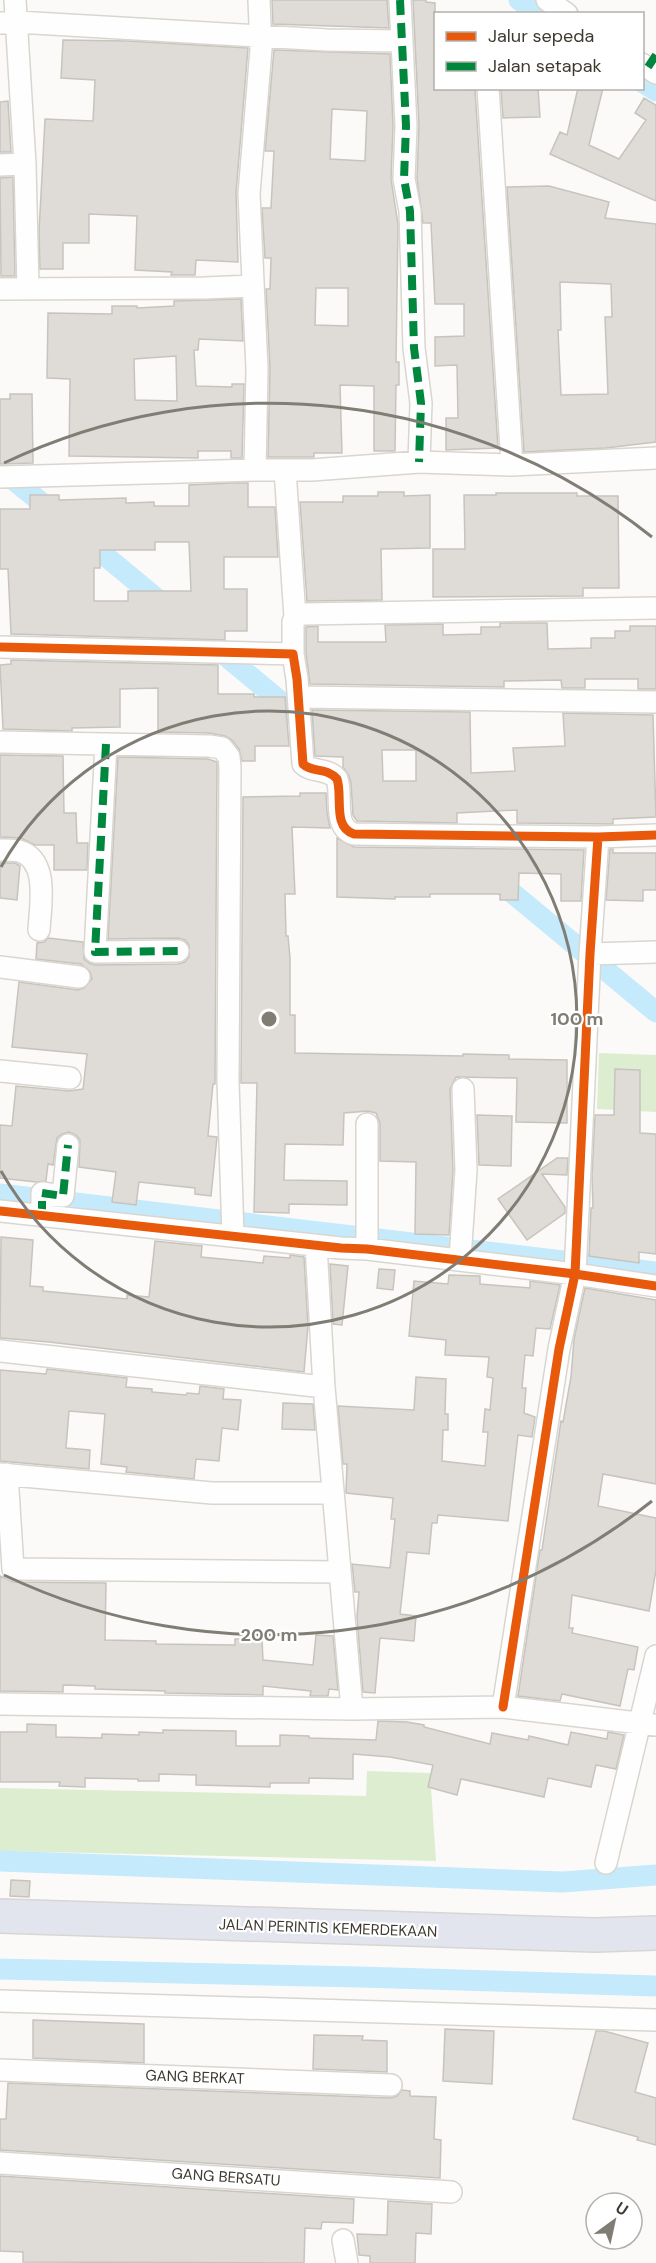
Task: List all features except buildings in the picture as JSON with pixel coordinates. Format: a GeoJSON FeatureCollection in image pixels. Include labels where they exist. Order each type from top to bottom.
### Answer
{"type":"FeatureCollection","features":[{"type":"Feature","properties":{"kind":"highway","name":"JALAN PERINTIS KEMERDEKAAN"},"geometry":{"type":"LineString","coordinates":[[0,1916],[249,1926],[595,1935],[656,1933]]}},
{"type":"Feature","properties":{"kind":"highway","name":"JALAN PERINTIS KEMERDEKAAN"},"geometry":{"type":"LineString","coordinates":[[0,1933],[656,1948]]}},
{"type":"Feature","properties":{"kind":"street"},"geometry":{"type":"LineString","coordinates":[[15,0],[9,22],[25,164],[28,288]]}},
{"type":"Feature","properties":{"kind":"street"},"geometry":{"type":"LineString","coordinates":[[255,470],[257,369],[249,194],[261,37],[259,0]]}},
{"type":"Feature","properties":{"kind":"street"},"geometry":{"type":"LineString","coordinates":[[400,0],[406,126],[404,179],[410,211],[414,348],[421,403],[419,462]]}},
{"type":"Feature","properties":{"kind":"street"},"geometry":{"type":"LineString","coordinates":[[547,0],[564,12]]}},
{"type":"Feature","properties":{"kind":"street"},"geometry":{"type":"LineString","coordinates":[[9,22],[261,37],[402,40]]}},
{"type":"Feature","properties":{"kind":"street"},"geometry":{"type":"LineString","coordinates":[[488,90],[512,465]]}},
{"type":"Feature","properties":{"kind":"street"},"geometry":{"type":"LineString","coordinates":[[0,165],[25,164]]}},
{"type":"Feature","properties":{"kind":"street"},"geometry":{"type":"LineString","coordinates":[[0,289],[252,286]]}},
{"type":"Feature","properties":{"kind":"street"},"geometry":{"type":"LineString","coordinates":[[0,477],[312,470],[419,462],[512,465],[656,458]]}},
{"type":"Feature","properties":{"kind":"street"},"geometry":{"type":"LineString","coordinates":[[285,470],[295,617],[293,654],[299,697],[303,764],[307,768],[326,770],[337,778],[342,826],[348,832],[354,834],[598,837],[656,835]]}},
{"type":"Feature","properties":{"kind":"street"},"geometry":{"type":"LineString","coordinates":[[295,617],[311,613],[656,608]]}},
{"type":"Feature","properties":{"kind":"street"},"geometry":{"type":"LineString","coordinates":[[0,647],[293,654]]}},
{"type":"Feature","properties":{"kind":"street"},"geometry":{"type":"LineString","coordinates":[[299,697],[656,702]]}},
{"type":"Feature","properties":{"kind":"street"},"geometry":{"type":"LineString","coordinates":[[0,742],[216,746],[222,748],[228,757],[230,768],[228,1081],[232,1224]]}},
{"type":"Feature","properties":{"kind":"street"},"geometry":{"type":"LineString","coordinates":[[106,744],[95,952],[178,951]]}},
{"type":"Feature","properties":{"kind":"street"},"geometry":{"type":"LineString","coordinates":[[502,1707],[559,1349],[575,1274],[590,954],[598,837]]}},
{"type":"Feature","properties":{"kind":"street"},"geometry":{"type":"LineString","coordinates":[[0,850],[18,851],[29,857],[35,864],[41,887],[39,930]]}},
{"type":"Feature","properties":{"kind":"street"},"geometry":{"type":"LineString","coordinates":[[590,954],[656,952]]}},
{"type":"Feature","properties":{"kind":"street"},"geometry":{"type":"LineString","coordinates":[[0,967],[79,977]]}},
{"type":"Feature","properties":{"kind":"street"},"geometry":{"type":"LineString","coordinates":[[0,1071],[70,1078]]}},
{"type":"Feature","properties":{"kind":"street"},"geometry":{"type":"LineString","coordinates":[[460,1257],[466,1170],[463,1089]]}},
{"type":"Feature","properties":{"kind":"street"},"geometry":{"type":"LineString","coordinates":[[367,1124],[367,1238]]}},
{"type":"Feature","properties":{"kind":"street"},"geometry":{"type":"LineString","coordinates":[[42,1216],[42,1193],[63,1196],[68,1145]]}},
{"type":"Feature","properties":{"kind":"street"},"geometry":{"type":"LineString","coordinates":[[0,1211],[42,1216],[232,1224],[316,1245],[367,1238],[460,1257],[656,1286]]}},
{"type":"Feature","properties":{"kind":"street"},"geometry":{"type":"LineString","coordinates":[[316,1245],[324,1387],[352,1709]]}},
{"type":"Feature","properties":{"kind":"street"},"geometry":{"type":"LineString","coordinates":[[0,1351],[324,1387]]}},
{"type":"Feature","properties":{"kind":"street"},"geometry":{"type":"LineString","coordinates":[[333,1493],[212,1493],[3,1474],[7,1569],[340,1572]]}},
{"type":"Feature","properties":{"kind":"street"},"geometry":{"type":"LineString","coordinates":[[606,1863],[648,1723],[656,1656]]}},
{"type":"Feature","properties":{"kind":"street"},"geometry":{"type":"LineString","coordinates":[[0,1704],[352,1709],[502,1707],[648,1723]]}},
{"type":"Feature","properties":{"kind":"street"},"geometry":{"type":"LineString","coordinates":[[0,2001],[656,2020]]}},
{"type":"Feature","properties":{"kind":"street","name":"GANG BERKAT"},"geometry":{"type":"LineString","coordinates":[[0,2070],[391,2085]]}},
{"type":"Feature","properties":{"kind":"street","name":"GANG BERSATU"},"geometry":{"type":"LineString","coordinates":[[0,2163],[451,2192]]}},
{"type":"Feature","properties":{"kind":"street"},"geometry":{"type":"LineString","coordinates":[[343,2240],[346,2263]]}},
{"type":"Feature","properties":{"kind":"green space"},"geometry":{"type":"Polygon","coordinates":[[[599,1053],[656,1055],[656,1112],[597,1109],[599,1053]]]}},
{"type":"Feature","properties":{"kind":"green space"},"geometry":{"type":"Polygon","coordinates":[[[367,1771],[430,1773],[436,1861],[0,1851],[0,1788],[366,1796],[367,1771]]]}},
{"type":"Feature","properties":{"kind":"waterway"},"geometry":{"type":"LineString","coordinates":[[519,0],[536,12]]}},
{"type":"Feature","properties":{"kind":"waterway"},"geometry":{"type":"LineString","coordinates":[[644,83],[656,91]]}},
{"type":"Feature","properties":{"kind":"waterway"},"geometry":{"type":"LineString","coordinates":[[0,478],[10,477],[53,512]]}},
{"type":"Feature","properties":{"kind":"waterway"},"geometry":{"type":"LineString","coordinates":[[79,534],[334,746]]}},
{"type":"Feature","properties":{"kind":"waterway"},"geometry":{"type":"LineString","coordinates":[[405,804],[656,1012]]}},
{"type":"Feature","properties":{"kind":"waterway"},"geometry":{"type":"LineString","coordinates":[[0,1194],[656,1272]]}},
{"type":"Feature","properties":{"kind":"waterway"},"geometry":{"type":"LineString","coordinates":[[0,1861],[563,1882],[656,1875]]}},
{"type":"Feature","properties":{"kind":"waterway"},"geometry":{"type":"LineString","coordinates":[[0,1969],[656,1986]]}},
{"type":"Feature","properties":{"kind":"marked path"},"geometry":{"type":"LineString","coordinates":[[400,0],[406,126],[404,179],[410,211],[414,348],[421,403],[419,462]]}},
{"type":"Feature","properties":{"kind":"marked path"},"geometry":{"type":"LineString","coordinates":[[648,67],[656,55]]}},
{"type":"Feature","properties":{"kind":"marked path"},"geometry":{"type":"LineString","coordinates":[[106,744],[95,952],[178,951]]}},
{"type":"Feature","properties":{"kind":"marked path"},"geometry":{"type":"LineString","coordinates":[[42,1216],[42,1193],[63,1196],[68,1145]]}},
{"type":"Feature","properties":{"kind":"cycle path"},"geometry":{"type":"LineString","coordinates":[[0,647],[293,654],[303,764],[329,773],[337,779],[343,825],[354,834],[598,837],[656,835]]}},
{"type":"Feature","properties":{"kind":"cycle path"},"geometry":{"type":"LineString","coordinates":[[503,1707],[559,1349],[575,1274],[590,954],[598,837]]}},
{"type":"Feature","properties":{"kind":"cycle path"},"geometry":{"type":"LineString","coordinates":[[0,1211],[367,1249],[656,1286]]}}]}
